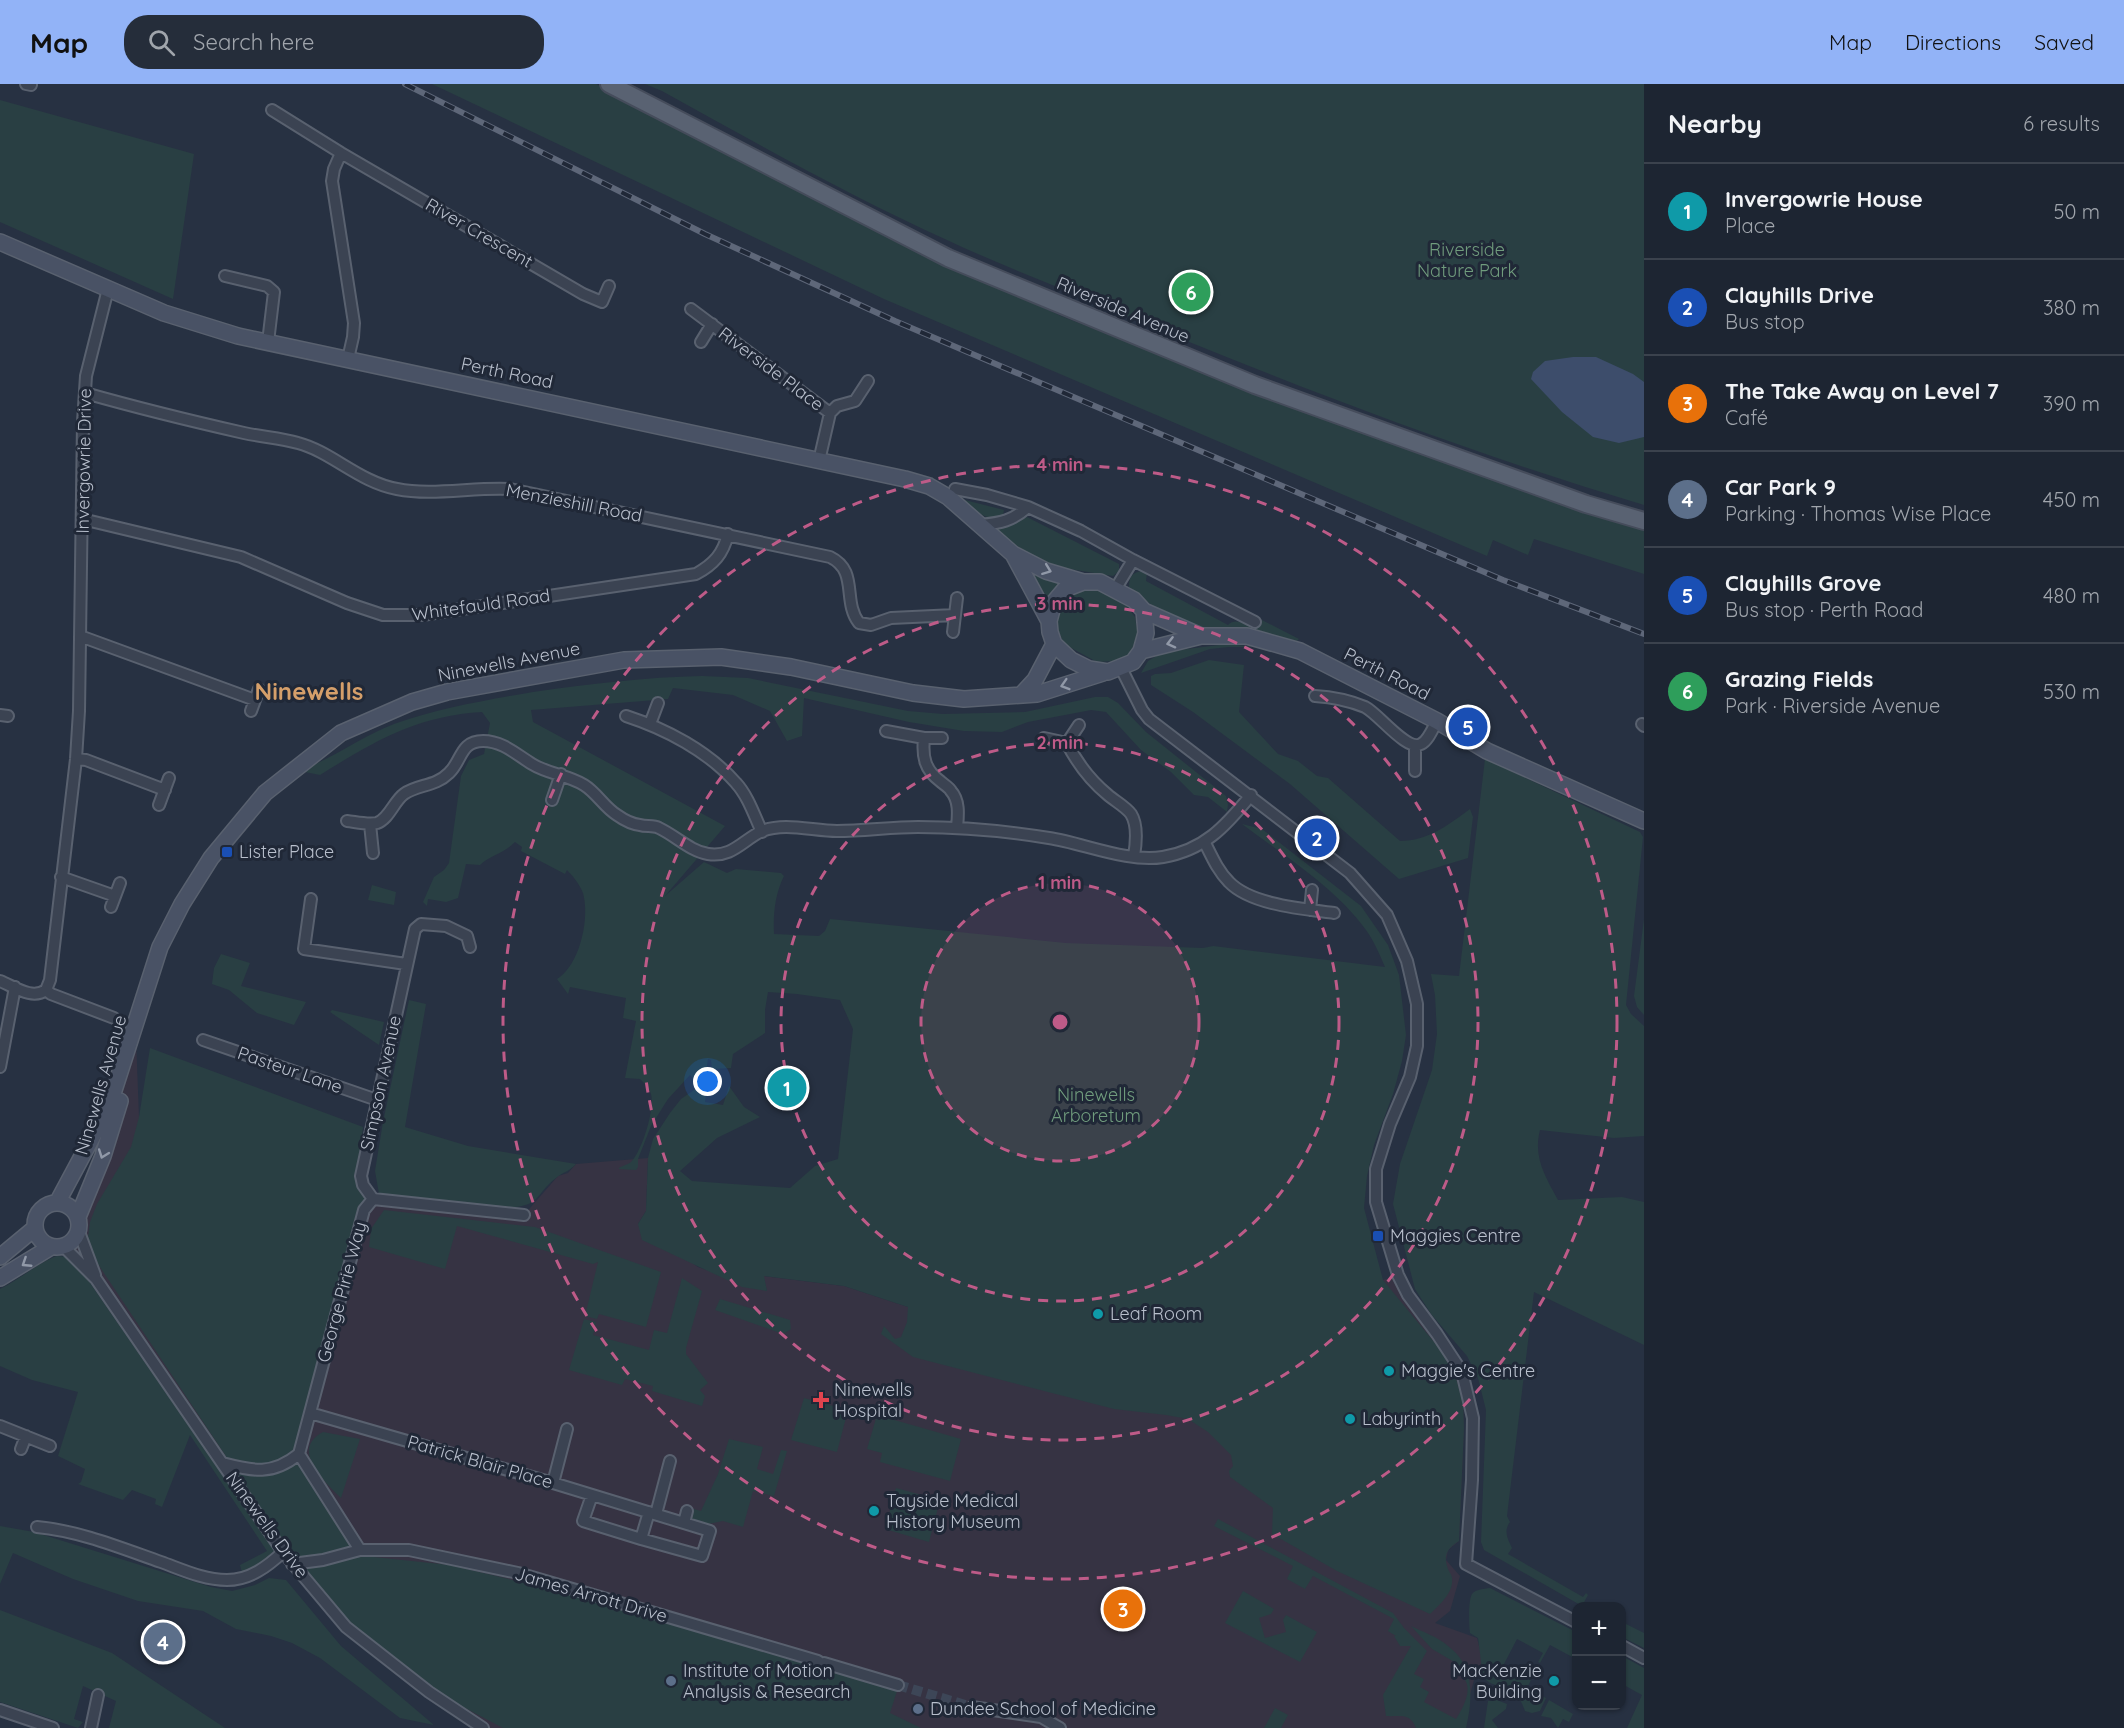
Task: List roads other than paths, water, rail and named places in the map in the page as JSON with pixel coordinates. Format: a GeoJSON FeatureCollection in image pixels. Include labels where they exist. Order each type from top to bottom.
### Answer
{"type":"FeatureCollection","features":[{"type":"Feature","properties":{"kind":"main road","name":"Riverside Avenue"},"geometry":{"type":"LineString","coordinates":[[609,84],[959,263],[1255,385],[1586,504],[1644,520]]}},
{"type":"Feature","properties":{"kind":"street","name":"River Crescent"},"geometry":{"type":"LineString","coordinates":[[272,110],[341,153],[583,294],[602,302],[609,286]]}},
{"type":"Feature","properties":{"kind":"street"},"geometry":{"type":"LineString","coordinates":[[341,153],[332,181],[354,323],[348,359]]}},
{"type":"Feature","properties":{"kind":"street","name":"Perth Road"},"geometry":{"type":"LineString","coordinates":[[0,243],[164,313],[238,336],[929,486],[948,497],[1013,554],[1046,571],[1083,582],[1100,582],[1116,588],[1134,600],[1144,611],[1201,636]]}},
{"type":"Feature","properties":{"kind":"street"},"geometry":{"type":"LineString","coordinates":[[225,276],[267,286],[274,292],[267,342]]}},
{"type":"Feature","properties":{"kind":"street","name":"Invergowrie Drive"},"geometry":{"type":"LineString","coordinates":[[46,990],[50,980],[76,759],[85,393],[90,357],[108,289]]}},
{"type":"Feature","properties":{"kind":"street","name":"Riverside Place"},"geometry":{"type":"LineString","coordinates":[[691,309],[830,413]]}},
{"type":"Feature","properties":{"kind":"street","name":"Riverside Place"},"geometry":{"type":"LineString","coordinates":[[701,342],[712,324]]}},
{"type":"Feature","properties":{"kind":"street","name":"Riverside Place"},"geometry":{"type":"LineString","coordinates":[[819,461],[830,413],[837,406],[855,401],[868,381]]}},
{"type":"Feature","properties":{"kind":"street","name":"Menzieshill Road"},"geometry":{"type":"LineString","coordinates":[[85,393],[166,415],[299,443],[364,478],[397,490],[510,489],[830,557],[841,562],[847,572],[852,614],[859,623],[871,625],[891,618],[955,615]]}},
{"type":"Feature","properties":{"kind":"street"},"geometry":{"type":"LineString","coordinates":[[955,489],[987,495],[1028,507],[1081,531],[1132,560],[1255,622]]}},
{"type":"Feature","properties":{"kind":"street"},"geometry":{"type":"LineString","coordinates":[[980,525],[999,524],[1016,518],[1028,507]]}},
{"type":"Feature","properties":{"kind":"street","name":"Whitefauld Road"},"geometry":{"type":"LineString","coordinates":[[82,519],[241,556],[347,603],[384,615],[422,615],[696,574],[709,567],[720,556],[728,534]]}},
{"type":"Feature","properties":{"kind":"street","name":"Perth Road"},"geometry":{"type":"LineString","coordinates":[[1013,554],[1049,621],[1054,644]]}},
{"type":"Feature","properties":{"kind":"street"},"geometry":{"type":"LineString","coordinates":[[1116,588],[1132,560]]}},
{"type":"Feature","properties":{"kind":"street"},"geometry":{"type":"LineString","coordinates":[[1049,621],[1054,602],[1065,589],[1083,582]]}},
{"type":"Feature","properties":{"kind":"street"},"geometry":{"type":"LineString","coordinates":[[953,632],[957,598]]}},
{"type":"Feature","properties":{"kind":"street"},"geometry":{"type":"LineString","coordinates":[[1141,651],[1146,633],[1144,611]]}},
{"type":"Feature","properties":{"kind":"street"},"geometry":{"type":"LineString","coordinates":[[80,636],[255,700]]}},
{"type":"Feature","properties":{"kind":"street","name":"Perth Road"},"geometry":{"type":"LineString","coordinates":[[1114,670],[1133,662],[1141,651],[1201,636],[1247,636],[1300,651],[1437,721],[1487,751],[1644,821]]}},
{"type":"Feature","properties":{"kind":"street"},"geometry":{"type":"LineString","coordinates":[[1021,695],[1035,680],[1054,644],[1071,660],[1089,669],[1114,670],[1142,710],[1159,729],[1251,795],[1350,873],[1387,915],[1407,961],[1417,1004],[1417,1046],[1410,1077],[1390,1124],[1376,1169],[1376,1202],[1398,1275],[1408,1295],[1462,1372],[1473,1418],[1472,1480],[1466,1564],[1572,1620]]}},
{"type":"Feature","properties":{"kind":"street","name":"Ninewells Avenue"},"geometry":{"type":"LineString","coordinates":[[0,1278],[76,1238],[117,1111],[160,947],[182,904],[211,858],[266,793],[341,733],[412,702],[447,692],[624,660],[721,657],[791,667],[913,693],[964,699],[1037,693],[1114,670]]}},
{"type":"Feature","properties":{"kind":"street"},"geometry":{"type":"LineString","coordinates":[[1315,696],[1345,700],[1367,708],[1384,720],[1409,744],[1415,746],[1426,741],[1437,721]]}},
{"type":"Feature","properties":{"kind":"street"},"geometry":{"type":"LineString","coordinates":[[650,724],[658,703]]}},
{"type":"Feature","properties":{"kind":"street"},"geometry":{"type":"LineString","coordinates":[[626,716],[675,736],[719,766],[737,784],[762,831]]}},
{"type":"Feature","properties":{"kind":"street"},"geometry":{"type":"LineString","coordinates":[[1067,743],[1079,725]]}},
{"type":"Feature","properties":{"kind":"street"},"geometry":{"type":"LineString","coordinates":[[886,731],[924,738],[942,738]]}},
{"type":"Feature","properties":{"kind":"street"},"geometry":{"type":"LineString","coordinates":[[924,738],[923,750],[926,766],[932,775],[951,790],[957,803],[957,828]]}},
{"type":"Feature","properties":{"kind":"street"},"geometry":{"type":"LineString","coordinates":[[1044,738],[1067,743]]}},
{"type":"Feature","properties":{"kind":"street"},"geometry":{"type":"LineString","coordinates":[[347,821],[370,824],[379,822],[406,792],[439,782],[452,771],[460,753],[468,745],[483,741],[505,746],[535,766],[585,785],[613,813],[626,822],[657,827],[695,850],[720,855],[734,851],[762,831],[787,827],[836,831],[916,827],[996,831],[1050,838],[1134,856],[1159,858],[1184,853],[1204,843],[1232,819],[1251,795]]}},
{"type":"Feature","properties":{"kind":"street"},"geometry":{"type":"LineString","coordinates":[[1067,743],[1075,759],[1088,775],[1131,814],[1136,831],[1134,856]]}},
{"type":"Feature","properties":{"kind":"street"},"geometry":{"type":"LineString","coordinates":[[1415,746],[1415,771]]}},
{"type":"Feature","properties":{"kind":"street"},"geometry":{"type":"LineString","coordinates":[[76,759],[86,760],[165,790]]}},
{"type":"Feature","properties":{"kind":"street"},"geometry":{"type":"LineString","coordinates":[[552,800],[561,774]]}},
{"type":"Feature","properties":{"kind":"street"},"geometry":{"type":"LineString","coordinates":[[159,805],[169,778]]}},
{"type":"Feature","properties":{"kind":"street"},"geometry":{"type":"LineString","coordinates":[[370,824],[373,853]]}},
{"type":"Feature","properties":{"kind":"street"},"geometry":{"type":"LineString","coordinates":[[1204,843],[1219,870],[1231,884],[1245,893],[1263,901],[1334,913]]}},
{"type":"Feature","properties":{"kind":"street"},"geometry":{"type":"LineString","coordinates":[[61,877],[115,896]]}},
{"type":"Feature","properties":{"kind":"street"},"geometry":{"type":"LineString","coordinates":[[111,907],[120,883]]}},
{"type":"Feature","properties":{"kind":"street"},"geometry":{"type":"LineString","coordinates":[[1310,910],[1312,890]]}},
{"type":"Feature","properties":{"kind":"street"},"geometry":{"type":"LineString","coordinates":[[311,898],[304,949],[406,964]]}},
{"type":"Feature","properties":{"kind":"street","name":"Simpson Avenue"},"geometry":{"type":"LineString","coordinates":[[373,1199],[363,1185],[362,1176],[415,929],[421,924],[446,926],[467,936],[470,947]]}},
{"type":"Feature","properties":{"kind":"street"},"geometry":{"type":"LineString","coordinates":[[0,981],[32,994],[39,995],[46,990],[114,1018]]}},
{"type":"Feature","properties":{"kind":"street"},"geometry":{"type":"LineString","coordinates":[[0,1067],[9,1008],[15,987]]}},
{"type":"Feature","properties":{"kind":"street","name":"Ninewells Avenue"},"geometry":{"type":"LineString","coordinates":[[0,1257],[35,1228],[40,1210],[57,1203],[109,1106],[146,996]]}},
{"type":"Feature","properties":{"kind":"street","name":"Pasteur Lane"},"geometry":{"type":"LineString","coordinates":[[203,1040],[377,1100]]}},
{"type":"Feature","properties":{"kind":"street","name":"George Pirie Way"},"geometry":{"type":"LineString","coordinates":[[299,1454],[364,1210],[373,1199],[524,1215]]}},
{"type":"Feature","properties":{"kind":"street"},"geometry":{"type":"LineString","coordinates":[[57,1203],[70,1207],[79,1224]]}},
{"type":"Feature","properties":{"kind":"street","name":"Ninewells Drive"},"geometry":{"type":"LineString","coordinates":[[79,1224],[96,1279]]}},
{"type":"Feature","properties":{"kind":"street"},"geometry":{"type":"LineString","coordinates":[[35,1228],[40,1240],[57,1247]]}},
{"type":"Feature","properties":{"kind":"street","name":"Ninewells Drive"},"geometry":{"type":"LineString","coordinates":[[57,1247],[96,1279],[283,1552],[346,1627],[429,1692],[483,1728]]}},
{"type":"Feature","properties":{"kind":"street","name":"Patrick Blair Place"},"geometry":{"type":"LineString","coordinates":[[310,1413],[710,1531],[702,1556],[641,1539]]}},
{"type":"Feature","properties":{"kind":"street"},"geometry":{"type":"LineString","coordinates":[[0,1426],[50,1446]]}},
{"type":"Feature","properties":{"kind":"street"},"geometry":{"type":"LineString","coordinates":[[553,1483],[567,1429]]}},
{"type":"Feature","properties":{"kind":"street"},"geometry":{"type":"LineString","coordinates":[[21,1449],[26,1436]]}},
{"type":"Feature","properties":{"kind":"street"},"geometry":{"type":"LineString","coordinates":[[222,1463],[257,1471],[285,1465],[299,1454],[360,1550]]}},
{"type":"Feature","properties":{"kind":"street"},"geometry":{"type":"LineString","coordinates":[[592,1495],[583,1521],[641,1539],[670,1461]]}},
{"type":"Feature","properties":{"kind":"street"},"geometry":{"type":"LineString","coordinates":[[684,1523],[687,1511]]}},
{"type":"Feature","properties":{"kind":"street"},"geometry":{"type":"LineString","coordinates":[[37,1527],[98,1540],[206,1578],[229,1580],[249,1576],[267,1567],[283,1552]]}},
{"type":"Feature","properties":{"kind":"street","name":"James Arrott Drive"},"geometry":{"type":"LineString","coordinates":[[292,1564],[323,1560],[360,1550],[409,1550],[518,1573],[898,1685]]}},
{"type":"Feature","properties":{"kind":"street"},"geometry":{"type":"LineString","coordinates":[[1626,1648],[1644,1658]]}},
{"type":"Feature","properties":{"kind":"street"},"geometry":{"type":"LineString","coordinates":[[90,1728],[98,1695]]}},
{"type":"Feature","properties":{"kind":"street"},"geometry":{"type":"LineString","coordinates":[[972,1707],[1041,1718],[1060,1728]]}},
{"type":"Feature","properties":{"kind":"street"},"geometry":{"type":"LineString","coordinates":[[0,1710],[53,1728]]}},
{"type":"Feature","properties":{"kind":"water"},"geometry":{"type":"Polygon","coordinates":[[[1596,357],[1633,374],[1644,382],[1644,437],[1619,443],[1593,437],[1562,412],[1531,379],[1533,372],[1545,361],[1596,357]]]}},
{"type":"Feature","properties":{"kind":"tunnel"},"geometry":{"type":"LineString","coordinates":[[898,1685],[972,1707]]}},
{"type":"Feature","properties":{"kind":"railway"},"geometry":{"type":"LineString","coordinates":[[405,84],[705,234],[895,321],[1503,580],[1644,634]]}},
{"type":"Feature","properties":{"kind":"place","name":"Grazing Fields"},"geometry":{"type":"Point","coordinates":[1191,292]}},
{"type":"Feature","properties":{"kind":"place","name":"Clayhills Grove"},"geometry":{"type":"Point","coordinates":[1468,727]}},
{"type":"Feature","properties":{"kind":"place","name":"Clayhills Drive"},"geometry":{"type":"Point","coordinates":[1317,838]}},
{"type":"Feature","properties":{"kind":"place","name":"Lister Place"},"geometry":{"type":"Point","coordinates":[227,852]}},
{"type":"Feature","properties":{"kind":"place","name":"Invergowrie House"},"geometry":{"type":"Point","coordinates":[787,1088]}},
{"type":"Feature","properties":{"kind":"place","name":"Maggies Centre"},"geometry":{"type":"Point","coordinates":[1378,1236]}},
{"type":"Feature","properties":{"kind":"place","name":"Leaf Room"},"geometry":{"type":"Point","coordinates":[1098,1314]}},
{"type":"Feature","properties":{"kind":"place","name":"Maggie's Centre"},"geometry":{"type":"Point","coordinates":[1389,1371]}},
{"type":"Feature","properties":{"kind":"place","name":"Ninewells Hospital"},"geometry":{"type":"Point","coordinates":[821,1400]}},
{"type":"Feature","properties":{"kind":"place","name":"Labyrinth"},"geometry":{"type":"Point","coordinates":[1350,1419]}},
{"type":"Feature","properties":{"kind":"place","name":"Tayside Medical History Museum"},"geometry":{"type":"Point","coordinates":[874,1511]}},
{"type":"Feature","properties":{"kind":"place","name":"The Take Away on Level 7"},"geometry":{"type":"Point","coordinates":[1123,1609]}},
{"type":"Feature","properties":{"kind":"place","name":"Car Park 9"},"geometry":{"type":"Point","coordinates":[163,1642]}},
{"type":"Feature","properties":{"kind":"place","name":"Institute of Motion Analysis & Research"},"geometry":{"type":"Point","coordinates":[671,1681]}},
{"type":"Feature","properties":{"kind":"place","name":"MacKenzie Building"},"geometry":{"type":"Point","coordinates":[1554,1681]}},
{"type":"Feature","properties":{"kind":"place","name":"Dundee School of Medicine"},"geometry":{"type":"Point","coordinates":[918,1709]}},
{"type":"Feature","properties":{"kind":"district","name":"Ninewells"},"geometry":{"type":"Point","coordinates":[309,692]}},
{"type":"Feature","properties":{"kind":"park label","name":"Riverside Nature Park"},"geometry":{"type":"Point","coordinates":[1467,260]}},
{"type":"Feature","properties":{"kind":"park label","name":"Ninewells Arboretum"},"geometry":{"type":"Point","coordinates":[1096,1105]}}]}
